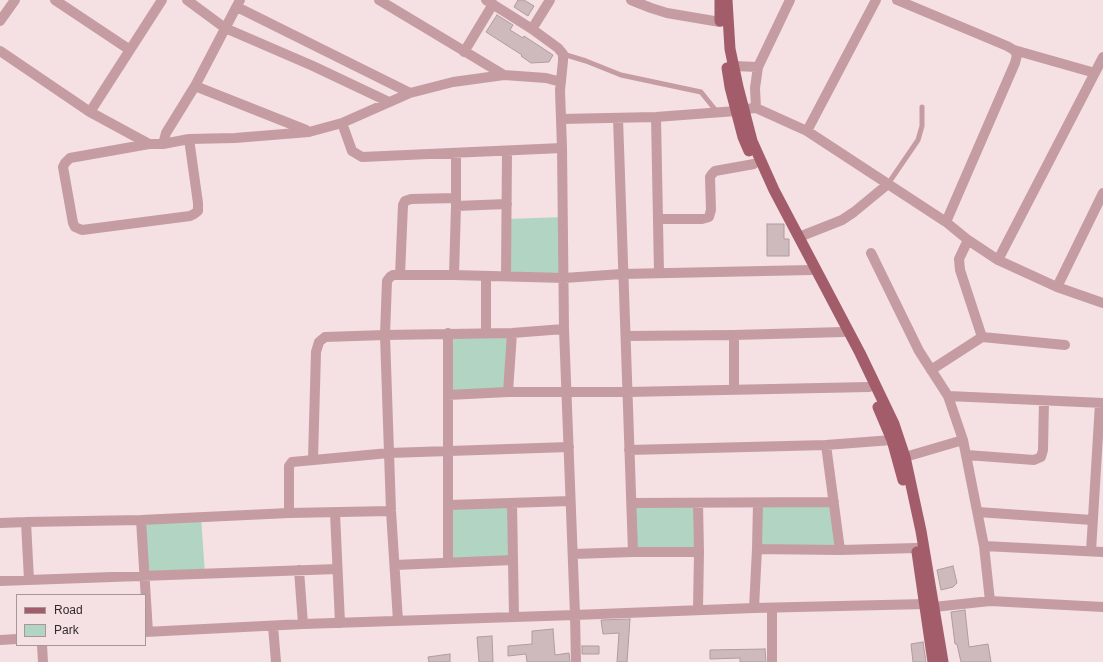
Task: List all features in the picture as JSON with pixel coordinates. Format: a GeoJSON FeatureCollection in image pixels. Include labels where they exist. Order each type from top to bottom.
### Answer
{"type":"FeatureCollection","features":[{"type":"Feature","properties":{"kind":"main road"},"geometry":{"type":"LineString","coordinates":[[720,0],[720,22],[730,88],[774,190],[867,367],[894,424],[905,457],[921,532],[930,606],[933,662]]}},
{"type":"Feature","properties":{"kind":"main road"},"geometry":{"type":"LineString","coordinates":[[727,0],[730,49],[734,66],[743,137],[754,164],[843,332],[892,440],[906,493],[943,662]]}},
{"type":"Feature","properties":{"kind":"street"},"geometry":{"type":"LineString","coordinates":[[0,21],[15,0]]}},
{"type":"Feature","properties":{"kind":"street"},"geometry":{"type":"LineString","coordinates":[[55,0],[130,50]]}},
{"type":"Feature","properties":{"kind":"street"},"geometry":{"type":"LineString","coordinates":[[90,112],[162,0]]}},
{"type":"Feature","properties":{"kind":"street"},"geometry":{"type":"LineString","coordinates":[[187,0],[225,28],[314,66],[389,102]]}},
{"type":"Feature","properties":{"kind":"street"},"geometry":{"type":"LineString","coordinates":[[379,0],[504,75]]}},
{"type":"Feature","properties":{"kind":"street"},"geometry":{"type":"LineString","coordinates":[[532,29],[550,0]]}},
{"type":"Feature","properties":{"kind":"street"},"geometry":{"type":"LineString","coordinates":[[631,0],[652,4],[667,13],[720,22]]}},
{"type":"Feature","properties":{"kind":"street"},"geometry":{"type":"LineString","coordinates":[[756,108],[755,88],[758,68],[790,0]]}},
{"type":"Feature","properties":{"kind":"street"},"geometry":{"type":"LineString","coordinates":[[807,131],[876,0]]}},
{"type":"Feature","properties":{"kind":"street"},"geometry":{"type":"LineString","coordinates":[[897,0],[1014,50],[1095,73]]}},
{"type":"Feature","properties":{"kind":"street"},"geometry":{"type":"LineString","coordinates":[[464,52],[490,2],[532,29],[558,48],[562,54],[563,61],[560,90],[562,119],[564,329],[568,392],[570,501],[576,662]]}},
{"type":"Feature","properties":{"kind":"street"},"geometry":{"type":"LineString","coordinates":[[163,144],[166,133],[194,86],[239,3],[410,93]]}},
{"type":"Feature","properties":{"kind":"street"},"geometry":{"type":"LineString","coordinates":[[946,222],[1015,63],[1017,55],[1014,50]]}},
{"type":"Feature","properties":{"kind":"street"},"geometry":{"type":"LineString","coordinates":[[0,51],[90,112],[149,144]]}},
{"type":"Feature","properties":{"kind":"street"},"geometry":{"type":"LineString","coordinates":[[998,260],[1103,57]]}},
{"type":"Feature","properties":{"kind":"street"},"geometry":{"type":"LineString","coordinates":[[734,66],[758,68]]}},
{"type":"Feature","properties":{"kind":"street"},"geometry":{"type":"LineString","coordinates":[[189,140],[198,203],[198,210],[194,214],[190,216],[82,230],[78,229],[73,223],[64,167],[64,163],[70,158],[149,144],[163,144],[189,140],[309,132],[342,123],[410,93],[453,82],[504,75],[546,78],[561,82]]}},
{"type":"Feature","properties":{"kind":"street"},"geometry":{"type":"LineString","coordinates":[[194,86],[309,132]]}},
{"type":"Feature","properties":{"kind":"street"},"geometry":{"type":"LineString","coordinates":[[562,119],[656,117],[756,108],[807,131],[946,222],[968,240],[998,260],[1057,287],[1103,304]]}},
{"type":"Feature","properties":{"kind":"street"},"geometry":{"type":"LineString","coordinates":[[656,117],[659,273]]}},
{"type":"Feature","properties":{"kind":"street"},"geometry":{"type":"LineString","coordinates":[[618,118],[622,274],[626,336],[633,552]]}},
{"type":"Feature","properties":{"kind":"street"},"geometry":{"type":"LineString","coordinates":[[342,123],[352,151],[362,157],[562,148]]}},
{"type":"Feature","properties":{"kind":"street"},"geometry":{"type":"LineString","coordinates":[[506,276],[507,151]]}},
{"type":"Feature","properties":{"kind":"street"},"geometry":{"type":"LineString","coordinates":[[454,275],[456,153]]}},
{"type":"Feature","properties":{"kind":"street"},"geometry":{"type":"LineString","coordinates":[[658,220],[702,219],[709,217],[711,210],[710,177],[712,174],[715,172],[754,164]]}},
{"type":"Feature","properties":{"kind":"street"},"geometry":{"type":"LineString","coordinates":[[798,237],[842,220],[888,184]]}},
{"type":"Feature","properties":{"kind":"street"},"geometry":{"type":"LineString","coordinates":[[1057,287],[1103,193]]}},
{"type":"Feature","properties":{"kind":"street"},"geometry":{"type":"LineString","coordinates":[[400,275],[403,205],[405,201],[411,199],[507,204]]}},
{"type":"Feature","properties":{"kind":"street"},"geometry":{"type":"LineString","coordinates":[[968,240],[959,260],[960,270],[982,337]]}},
{"type":"Feature","properties":{"kind":"street"},"geometry":{"type":"LineString","coordinates":[[871,253],[907,328],[948,396],[963,440],[978,512],[984,546],[990,601]]}},
{"type":"Feature","properties":{"kind":"street"},"geometry":{"type":"LineString","coordinates":[[398,621],[391,511],[385,335],[387,281],[390,277],[393,275],[454,275],[564,278],[622,274],[811,270]]}},
{"type":"Feature","properties":{"kind":"street"},"geometry":{"type":"LineString","coordinates":[[486,276],[486,333]]}},
{"type":"Feature","properties":{"kind":"street"},"geometry":{"type":"LineString","coordinates":[[313,459],[316,352],[319,342],[325,337],[486,333],[564,329]]}},
{"type":"Feature","properties":{"kind":"street"},"geometry":{"type":"LineString","coordinates":[[508,392],[512,332]]}},
{"type":"Feature","properties":{"kind":"street"},"geometry":{"type":"LineString","coordinates":[[626,336],[843,332]]}},
{"type":"Feature","properties":{"kind":"street"},"geometry":{"type":"LineString","coordinates":[[448,333],[448,562]]}},
{"type":"Feature","properties":{"kind":"street"},"geometry":{"type":"LineString","coordinates":[[734,335],[734,389]]}},
{"type":"Feature","properties":{"kind":"street"},"geometry":{"type":"LineString","coordinates":[[931,370],[982,337],[1064,344]]}},
{"type":"Feature","properties":{"kind":"street"},"geometry":{"type":"LineString","coordinates":[[448,395],[508,392],[627,392],[868,387]]}},
{"type":"Feature","properties":{"kind":"street"},"geometry":{"type":"LineString","coordinates":[[948,396],[1101,403],[1091,551]]}},
{"type":"Feature","properties":{"kind":"street"},"geometry":{"type":"LineString","coordinates":[[966,455],[1034,460],[1042,457],[1044,450],[1044,401]]}},
{"type":"Feature","properties":{"kind":"street"},"geometry":{"type":"LineString","coordinates":[[629,450],[826,445],[892,440]]}},
{"type":"Feature","properties":{"kind":"street"},"geometry":{"type":"LineString","coordinates":[[905,457],[963,440]]}},
{"type":"Feature","properties":{"kind":"street"},"geometry":{"type":"LineString","coordinates":[[826,445],[840,550]]}},
{"type":"Feature","properties":{"kind":"street"},"geometry":{"type":"LineString","coordinates":[[290,513],[289,466],[292,462],[389,452],[569,446]]}},
{"type":"Feature","properties":{"kind":"street"},"geometry":{"type":"LineString","coordinates":[[449,505],[570,501]]}},
{"type":"Feature","properties":{"kind":"street"},"geometry":{"type":"LineString","coordinates":[[632,503],[834,502]]}},
{"type":"Feature","properties":{"kind":"street"},"geometry":{"type":"LineString","coordinates":[[512,503],[514,617]]}},
{"type":"Feature","properties":{"kind":"street"},"geometry":{"type":"LineString","coordinates":[[698,503],[698,609]]}},
{"type":"Feature","properties":{"kind":"street"},"geometry":{"type":"LineString","coordinates":[[754,608],[758,503]]}},
{"type":"Feature","properties":{"kind":"street"},"geometry":{"type":"LineString","coordinates":[[0,523],[141,520],[290,513],[391,511]]}},
{"type":"Feature","properties":{"kind":"street"},"geometry":{"type":"LineString","coordinates":[[978,512],[1092,520]]}},
{"type":"Feature","properties":{"kind":"street"},"geometry":{"type":"LineString","coordinates":[[335,513],[340,623]]}},
{"type":"Feature","properties":{"kind":"street"},"geometry":{"type":"LineString","coordinates":[[141,520],[145,594]]}},
{"type":"Feature","properties":{"kind":"street"},"geometry":{"type":"LineString","coordinates":[[26,522],[29,580]]}},
{"type":"Feature","properties":{"kind":"street"},"geometry":{"type":"LineString","coordinates":[[984,546],[1103,552]]}},
{"type":"Feature","properties":{"kind":"street"},"geometry":{"type":"LineString","coordinates":[[757,549],[840,550],[917,548]]}},
{"type":"Feature","properties":{"kind":"street"},"geometry":{"type":"LineString","coordinates":[[573,554],[699,552]]}},
{"type":"Feature","properties":{"kind":"street"},"geometry":{"type":"LineString","coordinates":[[395,565],[513,560]]}},
{"type":"Feature","properties":{"kind":"street"},"geometry":{"type":"LineString","coordinates":[[0,582],[337,569]]}},
{"type":"Feature","properties":{"kind":"street"},"geometry":{"type":"LineString","coordinates":[[299,570],[303,624]]}},
{"type":"Feature","properties":{"kind":"street"},"geometry":{"type":"LineString","coordinates":[[146,613],[147,632],[303,624],[698,609],[930,606],[990,601],[1103,607]]}},
{"type":"Feature","properties":{"kind":"street"},"geometry":{"type":"LineString","coordinates":[[772,608],[772,662]]}},
{"type":"Feature","properties":{"kind":"street"},"geometry":{"type":"LineString","coordinates":[[274,626],[276,662]]}},
{"type":"Feature","properties":{"kind":"street"},"geometry":{"type":"LineString","coordinates":[[0,640],[16,639]]}},
{"type":"Feature","properties":{"kind":"street"},"geometry":{"type":"LineString","coordinates":[[42,646],[43,662]]}},
{"type":"Feature","properties":{"kind":"lane"},"geometry":{"type":"LineString","coordinates":[[562,54],[586,61],[622,75],[701,92],[717,112]]}},
{"type":"Feature","properties":{"kind":"lane"},"geometry":{"type":"LineString","coordinates":[[888,184],[918,140],[922,126],[922,107]]}},
{"type":"Feature","properties":{"kind":"green space"},"geometry":{"type":"Polygon","coordinates":[[[564,217],[564,278],[506,276],[507,219],[564,217]]]}},
{"type":"Feature","properties":{"kind":"green space"},"geometry":{"type":"Polygon","coordinates":[[[448,333],[512,333],[508,392],[448,395],[448,333]]]}},
{"type":"Feature","properties":{"kind":"green space"},"geometry":{"type":"Polygon","coordinates":[[[834,502],[840,550],[757,549],[758,503],[834,502]]]}},
{"type":"Feature","properties":{"kind":"green space"},"geometry":{"type":"Polygon","coordinates":[[[512,503],[513,560],[448,562],[449,505],[512,503]]]}},
{"type":"Feature","properties":{"kind":"green space"},"geometry":{"type":"Polygon","coordinates":[[[632,503],[698,503],[699,552],[633,552],[632,503]]]}},
{"type":"Feature","properties":{"kind":"green space"},"geometry":{"type":"Polygon","coordinates":[[[201,517],[205,574],[144,576],[141,520],[201,517]]]}},
{"type":"Feature","properties":{"kind":"building"},"geometry":{"type":"Polygon","coordinates":[[[518,0],[524,0],[534,6],[528,16],[514,7],[518,0]]]}},
{"type":"Feature","properties":{"kind":"building"},"geometry":{"type":"Polygon","coordinates":[[[497,15],[513,25],[510,30],[523,38],[524,36],[553,55],[549,62],[531,63],[521,56],[522,55],[486,32],[497,15]]]}},
{"type":"Feature","properties":{"kind":"building"},"geometry":{"type":"Polygon","coordinates":[[[767,224],[784,224],[784,239],[789,239],[789,256],[767,256],[767,224]]]}},
{"type":"Feature","properties":{"kind":"building"},"geometry":{"type":"Polygon","coordinates":[[[953,566],[957,583],[953,587],[941,590],[937,570],[953,566]]]}},
{"type":"Feature","properties":{"kind":"building"},"geometry":{"type":"Polygon","coordinates":[[[965,610],[969,647],[988,644],[991,662],[961,662],[957,644],[955,644],[951,612],[965,610]]]}},
{"type":"Feature","properties":{"kind":"building"},"geometry":{"type":"Polygon","coordinates":[[[630,619],[627,662],[617,662],[619,633],[603,634],[601,620],[630,619]]]}},
{"type":"Feature","properties":{"kind":"building"},"geometry":{"type":"Polygon","coordinates":[[[553,629],[555,655],[569,653],[570,662],[527,662],[526,654],[508,656],[508,646],[532,644],[532,631],[553,629]]]}},
{"type":"Feature","properties":{"kind":"building"},"geometry":{"type":"Polygon","coordinates":[[[492,636],[493,662],[479,662],[477,637],[492,636]]]}},
{"type":"Feature","properties":{"kind":"building"},"geometry":{"type":"Polygon","coordinates":[[[923,642],[926,662],[913,662],[911,644],[923,642]]]}},
{"type":"Feature","properties":{"kind":"building"},"geometry":{"type":"Polygon","coordinates":[[[582,646],[599,646],[599,654],[582,654],[582,646]]]}},
{"type":"Feature","properties":{"kind":"building"},"geometry":{"type":"Polygon","coordinates":[[[765,649],[766,662],[740,662],[740,658],[710,659],[710,650],[765,649]]]}},
{"type":"Feature","properties":{"kind":"building"},"geometry":{"type":"Polygon","coordinates":[[[450,654],[450,662],[429,662],[428,657],[450,654]]]}}]}
